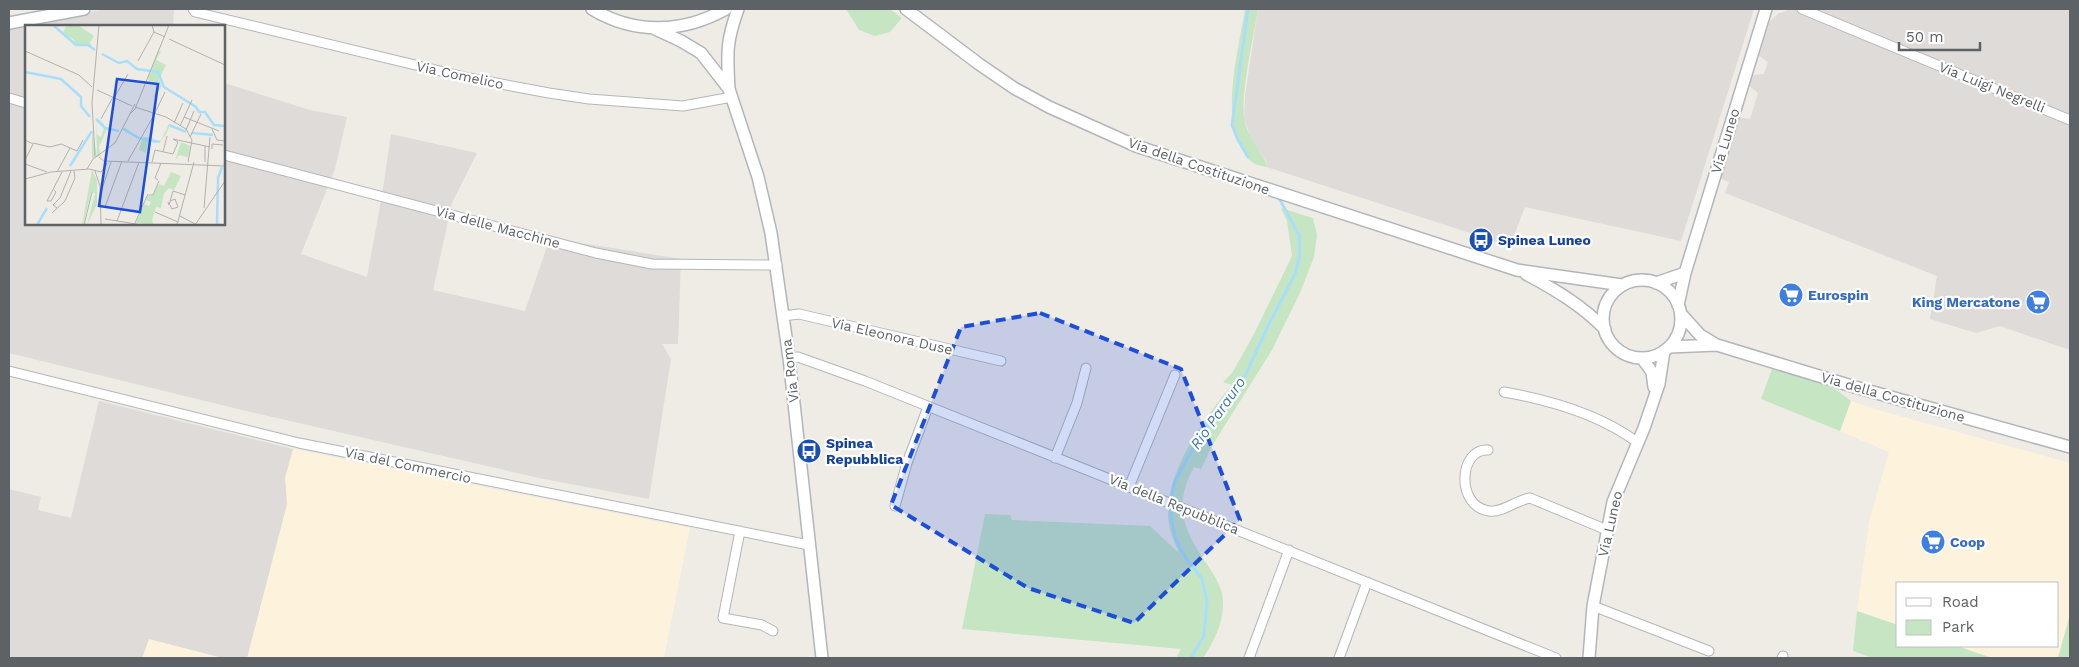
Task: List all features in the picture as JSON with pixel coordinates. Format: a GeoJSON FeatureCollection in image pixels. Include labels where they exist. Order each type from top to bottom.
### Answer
{"type":"FeatureCollection","features":[{"type":"Feature","properties":{"kind":"main road"},"geometry":{"type":"LineString","coordinates":[[9,23],[84,9]]}},
{"type":"Feature","properties":{"kind":"main road"},"geometry":{"type":"LineString","coordinates":[[592,9],[616,21],[653,28],[675,28],[691,24],[726,9]]}},
{"type":"Feature","properties":{"kind":"main road"},"geometry":{"type":"LineString","coordinates":[[730,93],[726,50],[728,37],[738,9]]}},
{"type":"Feature","properties":{"kind":"main road","name":"Via della Costituzione"},"geometry":{"type":"LineString","coordinates":[[906,9],[1007,83],[1049,107],[1136,146],[1517,270],[1622,286]]}},
{"type":"Feature","properties":{"kind":"main road","name":"Via Luneo"},"geometry":{"type":"LineString","coordinates":[[1680,310],[1685,273],[1766,9]]}},
{"type":"Feature","properties":{"kind":"main road"},"geometry":{"type":"LineString","coordinates":[[653,28],[701,53],[730,93]]}},
{"type":"Feature","properties":{"kind":"main road","name":"Via Roma"},"geometry":{"type":"LineString","coordinates":[[730,93],[763,196],[777,266],[822,658]]}},
{"type":"Feature","properties":{"kind":"main road","name":"Via della Costituzione"},"geometry":{"type":"LineString","coordinates":[[1517,270],[1562,293],[1579,305],[1605,329]]}},
{"type":"Feature","properties":{"kind":"main road"},"geometry":{"type":"LineString","coordinates":[[1656,283],[1685,273]]}},
{"type":"Feature","properties":{"kind":"main road"},"geometry":{"type":"LineString","coordinates":[[1647,280],[1656,283],[1670,292],[1680,310],[1678,334],[1666,349],[1654,356],[1642,358],[1629,356],[1618,350],[1610,341],[1603,317],[1606,304],[1612,294],[1622,286],[1634,281],[1647,280]]}},
{"type":"Feature","properties":{"kind":"main road","name":"Via della Costituzione"},"geometry":{"type":"LineString","coordinates":[[1680,310],[1700,335],[1717,345],[1855,387],[2070,447]]}},
{"type":"Feature","properties":{"kind":"main road","name":"Via della Costituzione"},"geometry":{"type":"LineString","coordinates":[[1666,349],[1717,345]]}},
{"type":"Feature","properties":{"kind":"main road","name":"Via Luneo"},"geometry":{"type":"LineString","coordinates":[[1589,658],[1593,606],[1607,530],[1617,490],[1659,384],[1666,349]]}},
{"type":"Feature","properties":{"kind":"main road","name":"Via Luneo"},"geometry":{"type":"LineString","coordinates":[[1642,358],[1652,372],[1654,396]]}},
{"type":"Feature","properties":{"kind":"street","name":"Via Comelico"},"geometry":{"type":"LineString","coordinates":[[194,9],[195,12],[469,78],[549,93],[589,99],[683,106],[730,93]]}},
{"type":"Feature","properties":{"kind":"street","name":"Via Luigi Negrelli"},"geometry":{"type":"LineString","coordinates":[[1802,9],[2070,120]]}},
{"type":"Feature","properties":{"kind":"street"},"geometry":{"type":"LineString","coordinates":[[9,98],[25,103]]}},
{"type":"Feature","properties":{"kind":"street","name":"Via delle Macchine"},"geometry":{"type":"LineString","coordinates":[[225,155],[596,253],[652,264],[777,266]]}},
{"type":"Feature","properties":{"kind":"street","name":"Via Eleonora Duse"},"geometry":{"type":"LineString","coordinates":[[783,316],[799,314],[1001,361]]}},
{"type":"Feature","properties":{"kind":"street","name":"Via della Repubblica"},"geometry":{"type":"LineString","coordinates":[[789,358],[798,357],[838,371],[1556,658]]}},
{"type":"Feature","properties":{"kind":"street"},"geometry":{"type":"LineString","coordinates":[[1055,458],[1078,403],[1086,368]]}},
{"type":"Feature","properties":{"kind":"street","name":"Via del Commercio"},"geometry":{"type":"LineString","coordinates":[[9,371],[300,443],[810,545]]}},
{"type":"Feature","properties":{"kind":"street"},"geometry":{"type":"LineString","coordinates":[[1129,487],[1175,375]]}},
{"type":"Feature","properties":{"kind":"street"},"geometry":{"type":"LineString","coordinates":[[1504,392],[1537,398],[1582,413],[1637,442]]}},
{"type":"Feature","properties":{"kind":"street"},"geometry":{"type":"LineString","coordinates":[[895,506],[907,463],[928,408]]}},
{"type":"Feature","properties":{"kind":"street"},"geometry":{"type":"LineString","coordinates":[[1488,450],[1477,451],[1473,454],[1464,480],[1467,496],[1477,507],[1488,511],[1497,510],[1530,498],[1607,530]]}},
{"type":"Feature","properties":{"kind":"street"},"geometry":{"type":"LineString","coordinates":[[740,531],[723,618],[762,626],[773,631]]}},
{"type":"Feature","properties":{"kind":"street"},"geometry":{"type":"LineString","coordinates":[[1249,658],[1289,550]]}},
{"type":"Feature","properties":{"kind":"street"},"geometry":{"type":"LineString","coordinates":[[1339,658],[1367,582]]}},
{"type":"Feature","properties":{"kind":"street"},"geometry":{"type":"LineString","coordinates":[[1593,606],[1709,651]]}},
{"type":"Feature","properties":{"kind":"highlighted area"},"geometry":{"type":"Polygon","coordinates":[[[1040,313],[1181,369],[1240,520],[1134,623],[1028,588],[891,505],[961,327],[1040,313]]]}},
{"type":"Feature","properties":{"kind":"shaded area"},"geometry":{"type":"Polygon","coordinates":[[[106,9],[174,9],[173,25],[25,25],[25,225],[225,225],[225,83],[310,110],[347,117],[335,169],[301,254],[367,277],[391,134],[477,153],[452,203],[433,290],[525,311],[550,238],[681,259],[678,344],[662,344],[671,359],[649,499],[539,478],[242,410],[9,353],[9,27],[106,9]]]}},
{"type":"Feature","properties":{"kind":"shaded area"},"geometry":{"type":"Polygon","coordinates":[[[1258,9],[1754,9],[1681,241],[1525,207],[1510,246],[1267,167],[1266,161],[1251,138],[1244,119],[1245,96],[1258,9]]]}},
{"type":"Feature","properties":{"kind":"shaded area"},"geometry":{"type":"Polygon","coordinates":[[[1788,9],[2070,9],[2070,350],[2000,326],[1976,333],[1930,319],[1937,276],[1725,193],[1729,182],[1720,178],[1739,117],[1750,119],[1758,93],[1749,86],[1753,75],[1764,74],[1768,62],[1759,56],[1770,21],[1779,13],[1788,9]]]}},
{"type":"Feature","properties":{"kind":"shaded area"},"geometry":{"type":"Polygon","coordinates":[[[99,401],[293,449],[285,478],[287,504],[247,658],[223,658],[149,639],[142,658],[9,658],[9,489],[41,497],[38,510],[71,518],[99,401]]]}},
{"type":"Feature","properties":{"kind":"shaded area"},"geometry":{"type":"Polygon","coordinates":[[[1851,401],[2070,463],[2070,614],[2058,658],[1992,658],[1960,647],[2059,647],[2059,582],[1896,582],[1896,624],[1857,611],[1869,522],[1889,452],[1840,431],[1851,401]]]}},
{"type":"Feature","properties":{"kind":"shaded area"},"geometry":{"type":"Polygon","coordinates":[[[293,449],[690,528],[664,658],[247,658],[287,504],[285,478],[293,449]]]}},
{"type":"Feature","properties":{"kind":"shaded area"},"geometry":{"type":"Polygon","coordinates":[[[149,639],[223,658],[142,658],[149,639]]]}},
{"type":"Feature","properties":{"kind":"green space"},"geometry":{"type":"Polygon","coordinates":[[[846,9],[890,9],[902,18],[890,32],[875,36],[859,30],[846,9]]]}},
{"type":"Feature","properties":{"kind":"green space"},"geometry":{"type":"Polygon","coordinates":[[[1245,9],[1258,9],[1245,83],[1245,123],[1267,167],[1254,163],[1245,155],[1235,132],[1232,115],[1233,79],[1245,9]]]}},
{"type":"Feature","properties":{"kind":"green space"},"geometry":{"type":"Polygon","coordinates":[[[1281,208],[1313,218],[1317,235],[1314,257],[1300,293],[1272,350],[1212,446],[1201,469],[1194,467],[1184,492],[1183,515],[1186,526],[1196,548],[1217,580],[1223,602],[1219,628],[1203,658],[1176,658],[1181,649],[962,629],[985,514],[1010,515],[1012,520],[1150,526],[1179,553],[1168,517],[1169,499],[1173,482],[1180,464],[1199,429],[1232,385],[1223,382],[1232,373],[1254,334],[1292,256],[1287,221],[1281,208]]]}},
{"type":"Feature","properties":{"kind":"green space"},"geometry":{"type":"Polygon","coordinates":[[[1772,369],[1804,377],[1835,389],[1851,401],[1840,431],[1761,399],[1772,369]]]}},
{"type":"Feature","properties":{"kind":"green space"},"geometry":{"type":"Polygon","coordinates":[[[1857,611],[1896,624],[1896,647],[1960,647],[1992,658],[1872,658],[1853,651],[1857,611]]]}},
{"type":"Feature","properties":{"kind":"green space"},"geometry":{"type":"Polygon","coordinates":[[[2070,614],[2070,658],[2058,658],[2070,614]]]}},
{"type":"Feature","properties":{"kind":"waterway","name":"Rio Parauro"},"geometry":{"type":"LineString","coordinates":[[1248,9],[1232,125],[1248,157]]}},
{"type":"Feature","properties":{"kind":"waterway","name":"Rio Parauro"},"geometry":{"type":"LineString","coordinates":[[1191,658],[1204,636],[1207,601],[1202,579],[1185,557],[1176,540],[1171,519],[1172,493],[1175,481],[1201,434],[1245,376],[1295,274],[1300,255],[1299,235],[1279,198]]}},
{"type":"Feature","properties":{"kind":"place","name":"Spinea Luneo"},"geometry":{"type":"Point","coordinates":[1481,240]}},
{"type":"Feature","properties":{"kind":"place","name":"Eurospin"},"geometry":{"type":"Point","coordinates":[1791,295]}},
{"type":"Feature","properties":{"kind":"place","name":"King Mercatone"},"geometry":{"type":"Point","coordinates":[2038,302]}},
{"type":"Feature","properties":{"kind":"place","name":"Spinea Repubblica"},"geometry":{"type":"Point","coordinates":[809,451]}},
{"type":"Feature","properties":{"kind":"place","name":"Coop"},"geometry":{"type":"Point","coordinates":[1933,542]}}]}
